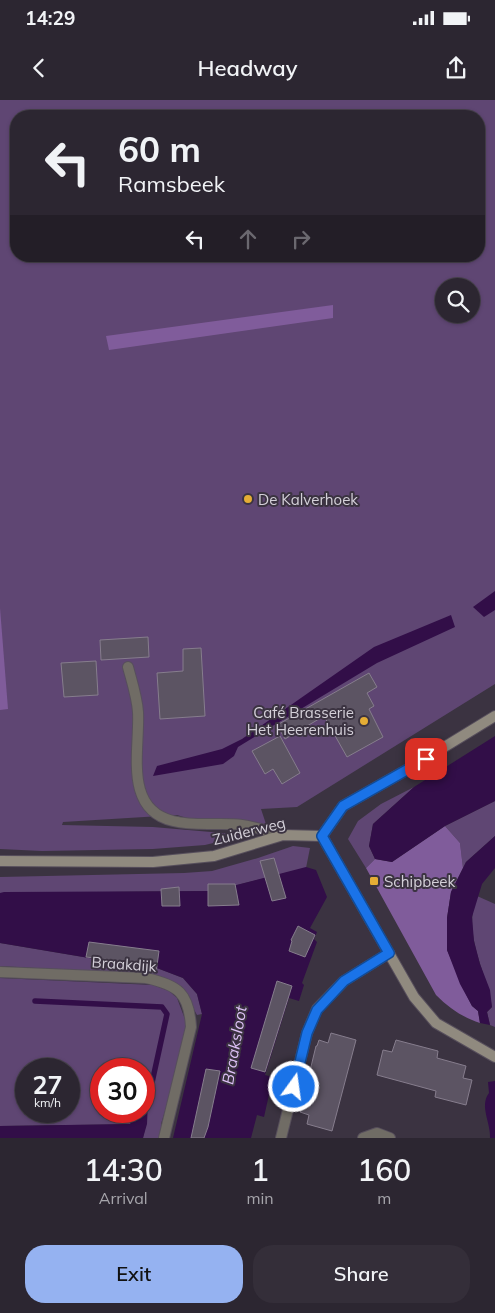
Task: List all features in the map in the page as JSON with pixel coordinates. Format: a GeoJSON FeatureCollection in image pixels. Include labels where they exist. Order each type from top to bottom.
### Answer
{"type":"FeatureCollection","features":[{"type":"Feature","properties":{"kind":"main road"},"geometry":{"type":"LineString","coordinates":[[495,716],[343,806],[322,836],[414,997],[436,1023],[495,1057]]}},
{"type":"Feature","properties":{"kind":"main road","name":"Zuiderweg"},"geometry":{"type":"LineString","coordinates":[[0,861],[153,862],[214,856],[283,835],[322,836]]}},
{"type":"Feature","properties":{"kind":"street"},"geometry":{"type":"LineString","coordinates":[[128,667],[138,711],[136,773],[140,790],[150,810],[171,821],[198,826],[241,825],[283,835]]}},
{"type":"Feature","properties":{"kind":"street"},"geometry":{"type":"LineString","coordinates":[[280,1138],[307,1033],[317,1010],[344,981],[389,953]]}},
{"type":"Feature","properties":{"kind":"street","name":"Braakdijk"},"geometry":{"type":"LineString","coordinates":[[0,972],[146,978],[164,982],[180,990],[190,1009],[192,1027],[164,1138]]}},
{"type":"Feature","properties":{"kind":"street"},"geometry":{"type":"LineString","coordinates":[[363,1138],[378,1133],[390,1138]]}},
{"type":"Feature","properties":{"kind":"shaded area","name":"De Kalverhoek"},"geometry":{"type":"Polygon","coordinates":[[[0,100],[495,100],[495,684],[297,807],[261,809],[266,824],[190,819],[177,815],[63,822],[62,825],[153,827],[246,835],[205,845],[153,849],[42,851],[0,849],[0,100]]]}},
{"type":"Feature","properties":{"kind":"shaded area"},"geometry":{"type":"Polygon","coordinates":[[[333,305],[333,318],[109,350],[106,336],[333,305]]]}},
{"type":"Feature","properties":{"kind":"shaded area"},"geometry":{"type":"Polygon","coordinates":[[[0,608],[8,709],[0,710],[0,608]]]}},
{"type":"Feature","properties":{"kind":"shaded area"},"geometry":{"type":"Polygon","coordinates":[[[414,787],[373,824],[369,846],[375,859],[366,868],[348,839],[358,821],[381,804],[414,787]]]}},
{"type":"Feature","properties":{"kind":"shaded area"},"geometry":{"type":"Polygon","coordinates":[[[495,801],[495,836],[466,862],[463,868],[460,843],[445,826],[495,801]]]}},
{"type":"Feature","properties":{"kind":"shaded area"},"geometry":{"type":"Polygon","coordinates":[[[445,826],[460,843],[463,868],[451,892],[447,918],[447,950],[472,1006],[478,1011],[480,1023],[456,1012],[436,995],[366,868],[375,859],[392,862],[445,826]]]}},
{"type":"Feature","properties":{"kind":"shaded area"},"geometry":{"type":"Polygon","coordinates":[[[293,846],[310,848],[306,868],[213,891],[0,893],[0,877],[212,871],[293,846]]]}},
{"type":"Feature","properties":{"kind":"shaded area"},"geometry":{"type":"Polygon","coordinates":[[[477,896],[495,904],[495,1027],[490,1025],[487,1012],[492,1007],[477,952],[472,924],[477,896]]]}},
{"type":"Feature","properties":{"kind":"shaded area"},"geometry":{"type":"Polygon","coordinates":[[[0,943],[113,962],[149,965],[183,978],[197,994],[202,1014],[197,1015],[182,987],[155,975],[0,966],[0,943]]]}},
{"type":"Feature","properties":{"kind":"shaded area"},"geometry":{"type":"Polygon","coordinates":[[[0,978],[153,985],[169,991],[177,998],[186,1022],[182,1054],[161,1124],[163,1128],[161,1138],[143,1138],[146,1124],[0,1126],[0,978]]]}},
{"type":"Feature","properties":{"kind":"water"},"geometry":{"type":"Polygon","coordinates":[[[495,591],[495,610],[484,617],[473,607],[495,591]]]}},
{"type":"Feature","properties":{"kind":"water"},"geometry":{"type":"Polygon","coordinates":[[[451,615],[455,627],[377,663],[238,747],[234,756],[223,764],[153,776],[157,766],[222,749],[242,739],[374,647],[451,615]]]}},
{"type":"Feature","properties":{"kind":"water"},"geometry":{"type":"Polygon","coordinates":[[[495,736],[495,801],[445,826],[392,862],[375,859],[369,846],[373,824],[414,787],[495,736]]]}},
{"type":"Feature","properties":{"kind":"water"},"geometry":{"type":"Polygon","coordinates":[[[495,836],[495,868],[482,884],[472,917],[474,941],[490,990],[492,1007],[487,1012],[490,1025],[480,1023],[478,1011],[472,1006],[460,984],[447,950],[447,918],[451,892],[466,862],[495,836]]]}},
{"type":"Feature","properties":{"kind":"water","name":"Braaksloot"},"geometry":{"type":"Polygon","coordinates":[[[306,867],[316,870],[327,897],[310,928],[317,932],[314,939],[317,942],[302,983],[304,985],[299,1001],[289,998],[265,1075],[273,1077],[264,1117],[257,1115],[251,1138],[173,1138],[202,1014],[197,994],[183,978],[149,965],[113,962],[0,943],[0,893],[4,892],[213,891],[306,867]]]}},
{"type":"Feature","properties":{"kind":"water"},"geometry":{"type":"Polygon","coordinates":[[[495,1081],[495,1138],[490,1138],[485,1103],[489,1093],[488,1082],[495,1081]]]}},
{"type":"Feature","properties":{"kind":"water"},"geometry":{"type":"Polygon","coordinates":[[[147,1123],[143,1138],[0,1138],[0,1126],[147,1123]]]}},
{"type":"Feature","properties":{"kind":"building"},"geometry":{"type":"Polygon","coordinates":[[[148,637],[149,657],[101,660],[100,640],[148,637]]]}},
{"type":"Feature","properties":{"kind":"building"},"geometry":{"type":"Polygon","coordinates":[[[201,648],[205,716],[160,719],[157,673],[183,671],[183,649],[201,648]]]}},
{"type":"Feature","properties":{"kind":"building"},"geometry":{"type":"Polygon","coordinates":[[[96,661],[98,695],[64,697],[61,663],[96,661]]]}},
{"type":"Feature","properties":{"kind":"building"},"geometry":{"type":"Polygon","coordinates":[[[369,673],[377,687],[367,693],[374,706],[369,709],[383,737],[347,757],[324,716],[285,739],[277,725],[369,673]]]}},
{"type":"Feature","properties":{"kind":"building"},"geometry":{"type":"Polygon","coordinates":[[[280,736],[300,773],[282,784],[273,769],[265,774],[252,751],[280,736]]]}},
{"type":"Feature","properties":{"kind":"building"},"geometry":{"type":"Polygon","coordinates":[[[274,858],[286,898],[272,901],[260,861],[274,858]]]}},
{"type":"Feature","properties":{"kind":"building"},"geometry":{"type":"Polygon","coordinates":[[[208,884],[235,884],[239,905],[208,906],[208,884]]]}},
{"type":"Feature","properties":{"kind":"building"},"geometry":{"type":"Polygon","coordinates":[[[179,887],[180,906],[162,906],[161,889],[179,887]]]}},
{"type":"Feature","properties":{"kind":"building"},"geometry":{"type":"Polygon","coordinates":[[[298,926],[315,935],[305,957],[289,951],[291,940],[298,926]]]}},
{"type":"Feature","properties":{"kind":"building"},"geometry":{"type":"Polygon","coordinates":[[[89,942],[159,951],[156,973],[127,969],[128,962],[86,957],[89,942]]]}},
{"type":"Feature","properties":{"kind":"building"},"geometry":{"type":"Polygon","coordinates":[[[277,981],[292,986],[265,1072],[251,1068],[277,981]]]}},
{"type":"Feature","properties":{"kind":"building"},"geometry":{"type":"Polygon","coordinates":[[[331,1033],[356,1040],[332,1131],[307,1124],[309,1115],[300,1112],[316,1046],[319,1040],[328,1043],[331,1033]]]}},
{"type":"Feature","properties":{"kind":"building"},"geometry":{"type":"Polygon","coordinates":[[[396,1040],[438,1051],[437,1058],[466,1066],[463,1078],[472,1080],[466,1105],[435,1097],[436,1091],[377,1075],[383,1050],[392,1052],[396,1040]]]}},
{"type":"Feature","properties":{"kind":"building"},"geometry":{"type":"Polygon","coordinates":[[[206,1069],[220,1071],[208,1127],[204,1138],[191,1138],[206,1069]]]}},
{"type":"Feature","properties":{"kind":"waterway"},"geometry":{"type":"LineString","coordinates":[[35,1001],[162,1007],[167,1014],[155,1069]]}},
{"type":"Feature","properties":{"kind":"place","name":"De Kalverhoek"},"geometry":{"type":"Point","coordinates":[248,499]}},
{"type":"Feature","properties":{"kind":"place","name":"Café Brasserie Het Heerenhuis"},"geometry":{"type":"Point","coordinates":[364,721]}},
{"type":"Feature","properties":{"kind":"place","name":"Schipbeek"},"geometry":{"type":"Point","coordinates":[374,881]}},
{"type":"Feature","properties":{"kind":"route"},"geometry":{"type":"LineString","coordinates":[[294,1087],[307,1033],[317,1010],[344,981],[389,953],[322,836],[343,806],[426,759]]}}]}
